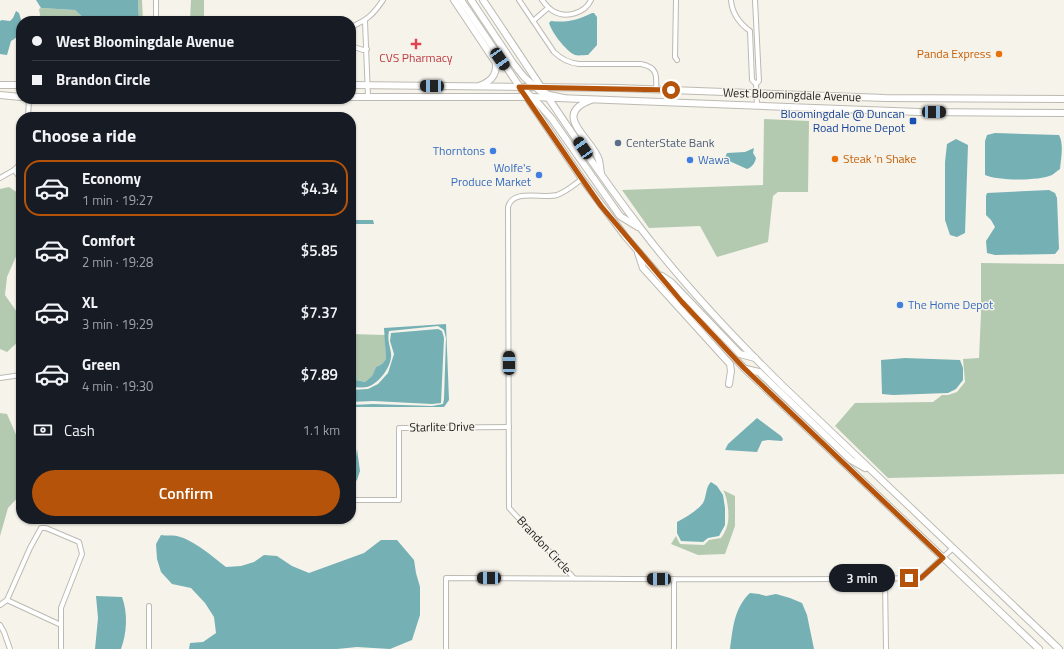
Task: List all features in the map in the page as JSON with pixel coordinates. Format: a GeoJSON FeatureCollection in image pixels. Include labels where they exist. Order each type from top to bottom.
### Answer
{"type":"FeatureCollection","features":[{"type":"Feature","properties":{"kind":"main road"},"geometry":{"type":"LineString","coordinates":[[454,0],[496,63],[494,75],[486,83],[479,86]]}},
{"type":"Feature","properties":{"kind":"main road"},"geometry":{"type":"LineString","coordinates":[[461,0],[519,87],[552,119],[620,216],[642,229]]}},
{"type":"Feature","properties":{"kind":"main road"},"geometry":{"type":"LineString","coordinates":[[471,0],[516,67],[546,96],[642,229],[691,290],[755,358],[1059,649]]}},
{"type":"Feature","properties":{"kind":"main road"},"geometry":{"type":"LineString","coordinates":[[483,0],[537,87]]}},
{"type":"Feature","properties":{"kind":"main road"},"geometry":{"type":"LineString","coordinates":[[0,85],[16,85]]}},
{"type":"Feature","properties":{"kind":"main road","name":"West Bloomingdale Avenue"},"geometry":{"type":"LineString","coordinates":[[356,85],[537,87],[920,99],[1064,99]]}},
{"type":"Feature","properties":{"kind":"main road"},"geometry":{"type":"LineString","coordinates":[[0,95],[16,97]]}},
{"type":"Feature","properties":{"kind":"main road","name":"West Bloomingdale Avenue"},"geometry":{"type":"LineString","coordinates":[[356,97],[546,96],[591,100],[918,112],[1064,113]]}},
{"type":"Feature","properties":{"kind":"main road"},"geometry":{"type":"LineString","coordinates":[[529,97],[582,179],[655,272],[703,325],[744,368],[1039,649]]}},
{"type":"Feature","properties":{"kind":"main road"},"geometry":{"type":"LineString","coordinates":[[918,112],[920,99]]}},
{"type":"Feature","properties":{"kind":"main road"},"geometry":{"type":"LineString","coordinates":[[591,100],[578,106],[573,117],[576,125],[599,160],[601,174]]}},
{"type":"Feature","properties":{"kind":"main road"},"geometry":{"type":"LineString","coordinates":[[637,250],[643,268],[730,364],[731,371],[729,384]]}},
{"type":"Feature","properties":{"kind":"main road"},"geometry":{"type":"LineString","coordinates":[[655,272],[671,282],[740,354],[755,358]]}},
{"type":"Feature","properties":{"kind":"main road"},"geometry":{"type":"LineString","coordinates":[[744,368],[759,372],[852,460],[873,472]]}},
{"type":"Feature","properties":{"kind":"street"},"geometry":{"type":"LineString","coordinates":[[156,0],[156,16]]}},
{"type":"Feature","properties":{"kind":"street"},"geometry":{"type":"LineString","coordinates":[[356,25],[365,21],[377,9],[383,0]]}},
{"type":"Feature","properties":{"kind":"street"},"geometry":{"type":"LineString","coordinates":[[519,0],[554,52],[561,58],[579,64],[648,65],[656,73],[656,90]]}},
{"type":"Feature","properties":{"kind":"street"},"geometry":{"type":"LineString","coordinates":[[542,0],[548,8],[556,13],[571,15],[582,10],[591,0]]}},
{"type":"Feature","properties":{"kind":"street"},"geometry":{"type":"LineString","coordinates":[[676,0],[675,57],[677,60]]}},
{"type":"Feature","properties":{"kind":"street"},"geometry":{"type":"LineString","coordinates":[[731,0],[734,16],[750,30],[752,80],[756,84]]}},
{"type":"Feature","properties":{"kind":"street"},"geometry":{"type":"LineString","coordinates":[[755,0],[759,81],[756,84],[757,106]]}},
{"type":"Feature","properties":{"kind":"street"},"geometry":{"type":"LineString","coordinates":[[533,20],[548,8]]}},
{"type":"Feature","properties":{"kind":"street"},"geometry":{"type":"LineString","coordinates":[[365,21],[368,97]]}},
{"type":"Feature","properties":{"kind":"street"},"geometry":{"type":"LineString","coordinates":[[356,48],[363,50],[367,49]]}},
{"type":"Feature","properties":{"kind":"street"},"geometry":{"type":"LineString","coordinates":[[0,178],[16,168]]}},
{"type":"Feature","properties":{"kind":"street","name":"Brandon Circle"},"geometry":{"type":"LineString","coordinates":[[582,179],[557,194],[550,196],[518,196],[509,204],[509,508],[574,578],[921,578],[953,548]]}},
{"type":"Feature","properties":{"kind":"street"},"geometry":{"type":"LineString","coordinates":[[0,378],[16,376]]}},
{"type":"Feature","properties":{"kind":"street","name":"Starlite Drive"},"geometry":{"type":"LineString","coordinates":[[356,500],[399,500],[399,428],[509,427]]}},
{"type":"Feature","properties":{"kind":"street"},"geometry":{"type":"LineString","coordinates":[[0,605],[7,600],[30,548],[41,528],[46,528],[79,542],[82,554],[61,608],[61,649]]}},
{"type":"Feature","properties":{"kind":"street"},"geometry":{"type":"LineString","coordinates":[[446,649],[446,578],[574,578]]}},
{"type":"Feature","properties":{"kind":"street"},"geometry":{"type":"LineString","coordinates":[[674,579],[674,649]]}},
{"type":"Feature","properties":{"kind":"street"},"geometry":{"type":"LineString","coordinates":[[885,579],[886,649]]}},
{"type":"Feature","properties":{"kind":"street"},"geometry":{"type":"LineString","coordinates":[[7,600],[61,625]]}},
{"type":"Feature","properties":{"kind":"street"},"geometry":{"type":"LineString","coordinates":[[149,606],[149,649]]}},
{"type":"Feature","properties":{"kind":"street"},"geometry":{"type":"LineString","coordinates":[[0,625],[10,649]]}},
{"type":"Feature","properties":{"kind":"green space"},"geometry":{"type":"Polygon","coordinates":[[[138,0],[142,0],[143,16],[139,16],[138,0]]]}},
{"type":"Feature","properties":{"kind":"green space"},"geometry":{"type":"Polygon","coordinates":[[[191,0],[204,0],[204,16],[190,16],[191,0]]]}},
{"type":"Feature","properties":{"kind":"green space"},"geometry":{"type":"Polygon","coordinates":[[[39,9],[75,10],[82,16],[40,16],[39,9]]]}},
{"type":"Feature","properties":{"kind":"green space"},"geometry":{"type":"Polygon","coordinates":[[[764,119],[809,121],[808,192],[778,192],[773,196],[768,242],[717,257],[700,226],[649,228],[622,190],[763,185],[764,119]]]}},
{"type":"Feature","properties":{"kind":"green space"},"geometry":{"type":"Polygon","coordinates":[[[9,187],[16,192],[16,256],[7,277],[5,295],[16,311],[16,344],[7,352],[0,349],[0,189],[9,187]]]}},
{"type":"Feature","properties":{"kind":"green space"},"geometry":{"type":"Polygon","coordinates":[[[981,263],[1064,264],[1064,474],[888,478],[835,426],[855,403],[933,402],[942,395],[957,392],[965,382],[963,359],[979,358],[981,263]]]}},
{"type":"Feature","properties":{"kind":"green space"},"geometry":{"type":"Polygon","coordinates":[[[356,334],[385,335],[386,359],[382,364],[376,367],[372,376],[365,382],[356,380],[356,334]]]}},
{"type":"Feature","properties":{"kind":"green space"},"geometry":{"type":"Polygon","coordinates":[[[0,413],[7,414],[16,435],[16,499],[8,508],[0,536],[0,413]]]}},
{"type":"Feature","properties":{"kind":"green space"},"geometry":{"type":"Polygon","coordinates":[[[723,490],[735,496],[735,526],[725,554],[698,555],[671,544],[676,536],[680,544],[704,545],[709,540],[721,538],[727,528],[728,522],[727,503],[723,490]]]}},
{"type":"Feature","properties":{"kind":"water"},"geometry":{"type":"Polygon","coordinates":[[[36,0],[138,0],[139,16],[82,16],[75,10],[41,8],[36,0]]]}},
{"type":"Feature","properties":{"kind":"water"},"geometry":{"type":"Polygon","coordinates":[[[16,11],[19,13],[20,16],[16,16],[16,37],[11,41],[7,55],[0,54],[0,21],[10,21],[16,11]]]}},
{"type":"Feature","properties":{"kind":"water"},"geometry":{"type":"Polygon","coordinates":[[[594,13],[597,17],[597,45],[588,55],[575,55],[571,53],[560,41],[553,32],[549,23],[551,21],[562,22],[572,20],[594,13]]]}},
{"type":"Feature","properties":{"kind":"water"},"geometry":{"type":"Polygon","coordinates":[[[995,133],[1059,135],[1062,147],[1060,169],[1052,175],[1046,177],[1029,179],[1008,179],[985,175],[985,141],[987,135],[995,133]]]}},
{"type":"Feature","properties":{"kind":"water"},"geometry":{"type":"Polygon","coordinates":[[[956,139],[968,145],[965,233],[957,237],[950,235],[945,220],[945,162],[947,144],[956,139]]]}},
{"type":"Feature","properties":{"kind":"water"},"geometry":{"type":"Polygon","coordinates":[[[754,148],[753,153],[756,160],[752,166],[747,169],[725,158],[727,153],[745,152],[754,148]]]}},
{"type":"Feature","properties":{"kind":"water"},"geometry":{"type":"Polygon","coordinates":[[[1049,190],[1055,193],[1057,198],[1059,249],[1055,254],[995,255],[987,253],[986,241],[995,227],[986,215],[987,193],[1049,190]]]}},
{"type":"Feature","properties":{"kind":"water"},"geometry":{"type":"Polygon","coordinates":[[[356,220],[373,220],[374,224],[356,224],[356,220]]]}},
{"type":"Feature","properties":{"kind":"water"},"geometry":{"type":"Polygon","coordinates":[[[446,324],[449,400],[444,407],[356,407],[356,405],[373,404],[432,406],[443,404],[446,338],[444,330],[438,326],[389,331],[388,340],[391,353],[390,363],[380,378],[372,385],[367,387],[356,387],[356,380],[365,382],[372,376],[376,367],[382,364],[386,359],[384,328],[446,324]]]}},
{"type":"Feature","properties":{"kind":"water"},"geometry":{"type":"Polygon","coordinates":[[[438,329],[442,331],[444,338],[441,403],[356,402],[356,390],[368,389],[378,384],[388,373],[394,354],[390,341],[391,333],[438,329]]]}},
{"type":"Feature","properties":{"kind":"water"},"geometry":{"type":"Polygon","coordinates":[[[905,358],[960,360],[963,368],[963,380],[956,389],[948,393],[882,394],[881,360],[905,358]]]}},
{"type":"Feature","properties":{"kind":"water"},"geometry":{"type":"Polygon","coordinates":[[[757,418],[781,436],[783,439],[782,441],[762,441],[757,452],[725,450],[728,444],[757,418]]]}},
{"type":"Feature","properties":{"kind":"water"},"geometry":{"type":"Polygon","coordinates":[[[357,449],[360,471],[356,481],[357,449]]]}},
{"type":"Feature","properties":{"kind":"water"},"geometry":{"type":"Polygon","coordinates":[[[711,482],[717,486],[723,495],[725,525],[719,536],[708,538],[703,542],[681,541],[677,533],[677,522],[701,506],[711,482]]]}},
{"type":"Feature","properties":{"kind":"water"},"geometry":{"type":"Polygon","coordinates":[[[161,535],[177,536],[190,541],[226,567],[241,566],[254,562],[264,555],[277,556],[292,566],[309,573],[364,553],[381,540],[397,540],[414,560],[420,587],[420,615],[412,640],[390,649],[357,647],[337,649],[189,649],[190,643],[203,642],[216,633],[214,617],[205,603],[191,588],[172,584],[161,572],[157,559],[156,544],[161,535]]]}},
{"type":"Feature","properties":{"kind":"water"},"geometry":{"type":"Polygon","coordinates":[[[750,593],[766,596],[776,594],[802,603],[807,615],[814,649],[730,649],[733,626],[737,612],[750,593]]]}},
{"type":"Feature","properties":{"kind":"water"},"geometry":{"type":"Polygon","coordinates":[[[96,596],[122,597],[126,623],[125,636],[121,649],[95,649],[98,618],[96,596]]]}},
{"type":"Feature","properties":{"kind":"place","name":"CVS Pharmacy"},"geometry":{"type":"Point","coordinates":[416,44]}},
{"type":"Feature","properties":{"kind":"place","name":"Panda Express"},"geometry":{"type":"Point","coordinates":[999,54]}},
{"type":"Feature","properties":{"kind":"place","name":"Bloomingdale @ Duncan Road Home Depot"},"geometry":{"type":"Point","coordinates":[913,121]}},
{"type":"Feature","properties":{"kind":"place","name":"CenterState Bank"},"geometry":{"type":"Point","coordinates":[618,143]}},
{"type":"Feature","properties":{"kind":"place","name":"Thorntons"},"geometry":{"type":"Point","coordinates":[493,151]}},
{"type":"Feature","properties":{"kind":"place","name":"Steak 'n Shake"},"geometry":{"type":"Point","coordinates":[835,159]}},
{"type":"Feature","properties":{"kind":"place","name":"Wawa"},"geometry":{"type":"Point","coordinates":[690,160]}},
{"type":"Feature","properties":{"kind":"place","name":"Wolfe's Produce Market"},"geometry":{"type":"Point","coordinates":[539,175]}},
{"type":"Feature","properties":{"kind":"place","name":"The Home Depot"},"geometry":{"type":"Point","coordinates":[900,305]}},
{"type":"Feature","properties":{"kind":"route"},"geometry":{"type":"LineString","coordinates":[[671,90],[519,87],[601,206],[655,272],[682,302],[744,368],[943,558],[921,578],[909,578]]}}]}
